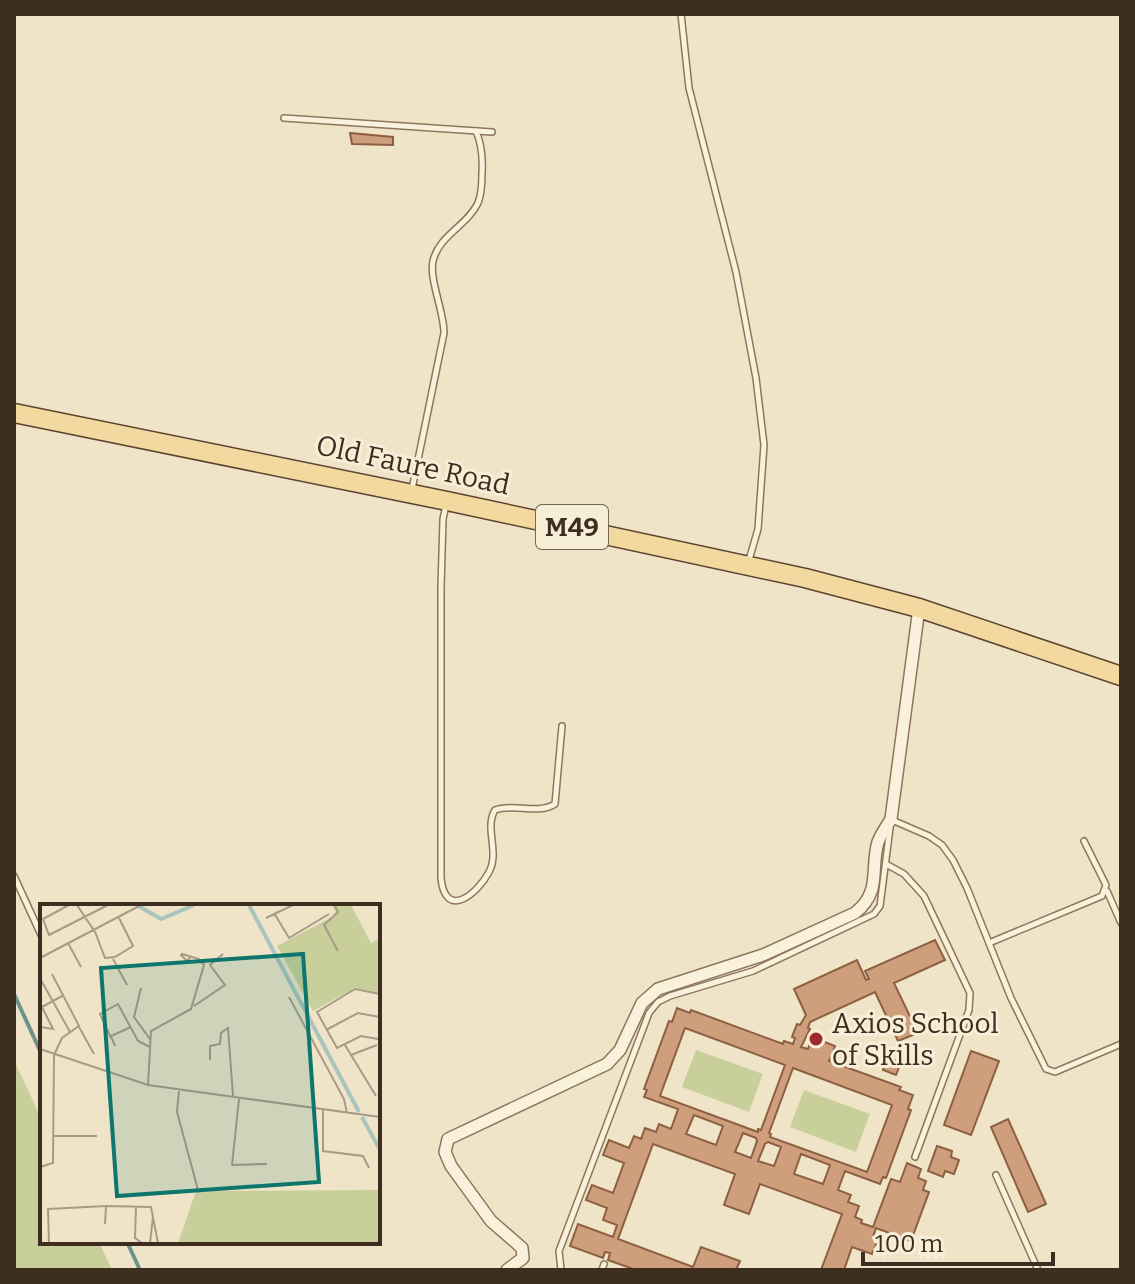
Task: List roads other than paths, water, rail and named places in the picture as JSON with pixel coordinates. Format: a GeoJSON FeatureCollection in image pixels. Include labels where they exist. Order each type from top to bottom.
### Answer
{"type":"FeatureCollection","features":[{"type":"Feature","properties":{"kind":"main road","name":"Old Faure Road"},"geometry":{"type":"LineString","coordinates":[[14,413],[747,565],[919,608],[1121,676]]}},
{"type":"Feature","properties":{"kind":"street"},"geometry":{"type":"LineString","coordinates":[[507,1270],[523,1258],[522,1248],[491,1221],[457,1174],[445,1152],[448,1139],[607,1064],[620,1050],[642,1003],[658,989],[763,955],[855,913],[870,898],[878,842],[891,819],[919,608]]}},
{"type":"Feature","properties":{"kind":"lane"},"geometry":{"type":"LineString","coordinates":[[681,14],[689,88],[736,272],[756,378],[764,445],[758,529],[747,565]]}},
{"type":"Feature","properties":{"kind":"lane"},"geometry":{"type":"LineString","coordinates":[[284,118],[492,132]]}},
{"type":"Feature","properties":{"kind":"lane"},"geometry":{"type":"LineString","coordinates":[[411,494],[444,333],[432,268],[445,238],[477,206],[483,159],[476,131]]}},
{"type":"Feature","properties":{"kind":"lane"},"geometry":{"type":"LineString","coordinates":[[447,501],[443,519],[441,649],[441,878],[446,898],[460,900],[469,896],[490,871],[495,852],[491,823],[495,810],[505,807],[548,809],[555,804],[562,726]]}},
{"type":"Feature","properties":{"kind":"lane"},"geometry":{"type":"LineString","coordinates":[[561,1270],[559,1251],[649,1013],[658,1002],[670,996],[753,971],[872,916],[880,906],[891,819],[942,845],[967,888],[1011,998],[1042,1065],[1048,1071],[1055,1072],[1121,1044]]}},
{"type":"Feature","properties":{"kind":"lane"},"geometry":{"type":"LineString","coordinates":[[1084,841],[1121,923]]}},
{"type":"Feature","properties":{"kind":"lane"},"geometry":{"type":"LineString","coordinates":[[886,864],[904,874],[924,896],[970,993],[969,1010],[915,1157]]}},
{"type":"Feature","properties":{"kind":"lane"},"geometry":{"type":"LineString","coordinates":[[14,876],[40,933]]}},
{"type":"Feature","properties":{"kind":"lane"},"geometry":{"type":"LineString","coordinates":[[989,943],[1099,898],[1106,889]]}},
{"type":"Feature","properties":{"kind":"lane"},"geometry":{"type":"LineString","coordinates":[[996,1175],[1038,1270]]}},
{"type":"Feature","properties":{"kind":"waterway"},"geometry":{"type":"LineString","coordinates":[[14,994],[40,1051]]}},
{"type":"Feature","properties":{"kind":"waterway"},"geometry":{"type":"LineString","coordinates":[[128,1244],[140,1270]]}},
{"type":"Feature","properties":{"kind":"place","name":"Axios School of Skills"},"geometry":{"type":"Point","coordinates":[816,1039]}}]}
